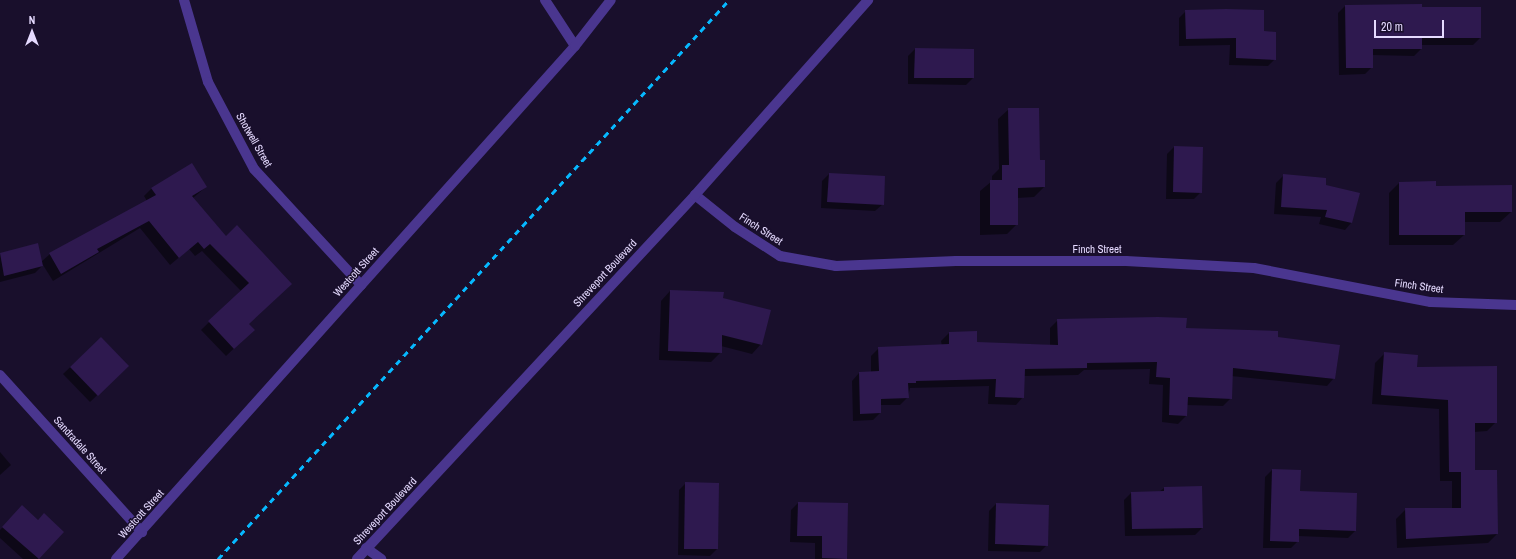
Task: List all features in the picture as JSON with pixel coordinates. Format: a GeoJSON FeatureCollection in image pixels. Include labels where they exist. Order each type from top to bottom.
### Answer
{"type":"FeatureCollection","features":[{"type":"Feature","properties":{"kind":"street","name":"Shotwell Street"},"geometry":{"type":"LineString","coordinates":[[184,0],[208,82],[254,169],[361,285]]}},
{"type":"Feature","properties":{"kind":"street"},"geometry":{"type":"LineString","coordinates":[[545,0],[575,46]]}},
{"type":"Feature","properties":{"kind":"street","name":"Westcott Street"},"geometry":{"type":"LineString","coordinates":[[116,559],[142,532],[575,46],[611,0]]}},
{"type":"Feature","properties":{"kind":"street","name":"Shreveport Boulevard"},"geometry":{"type":"LineString","coordinates":[[357,559],[695,195],[868,0]]}},
{"type":"Feature","properties":{"kind":"street","name":"Finch Street"},"geometry":{"type":"LineString","coordinates":[[695,195],[734,227],[780,256],[836,266],[956,262],[1126,261],[1246,267],[1431,302],[1516,305]]}},
{"type":"Feature","properties":{"kind":"street","name":"Sandradale Street"},"geometry":{"type":"LineString","coordinates":[[0,375],[142,532]]}},
{"type":"Feature","properties":{"kind":"street"},"geometry":{"type":"LineString","coordinates":[[366,548],[381,559]]}},
{"type":"Feature","properties":{"kind":"building"},"geometry":{"type":"Polygon","coordinates":[[[1422,4],[1422,7],[1481,7],[1481,38],[1422,38],[1422,49],[1373,49],[1373,68],[1346,68],[1345,5],[1422,4]]]}},
{"type":"Feature","properties":{"kind":"building"},"geometry":{"type":"Polygon","coordinates":[[[1185,10],[1264,10],[1264,31],[1276,32],[1276,60],[1236,58],[1236,38],[1186,39],[1185,10]]]}},
{"type":"Feature","properties":{"kind":"building"},"geometry":{"type":"Polygon","coordinates":[[[915,48],[974,49],[974,78],[914,78],[915,48]]]}},
{"type":"Feature","properties":{"kind":"building"},"geometry":{"type":"Polygon","coordinates":[[[1008,108],[1039,108],[1040,160],[1045,160],[1045,187],[1018,188],[1018,225],[990,225],[990,180],[1002,180],[1002,165],[1009,165],[1008,108]]]}},
{"type":"Feature","properties":{"kind":"building"},"geometry":{"type":"Polygon","coordinates":[[[1174,146],[1203,147],[1202,193],[1173,192],[1174,146]]]}},
{"type":"Feature","properties":{"kind":"building"},"geometry":{"type":"Polygon","coordinates":[[[192,163],[207,187],[192,196],[226,236],[237,225],[292,284],[249,324],[255,330],[234,349],[208,321],[249,283],[210,244],[204,249],[198,242],[179,258],[149,221],[97,249],[99,252],[61,274],[49,253],[156,195],[151,188],[192,163]]]}},
{"type":"Feature","properties":{"kind":"building"},"geometry":{"type":"Polygon","coordinates":[[[829,173],[885,176],[884,205],[827,202],[829,173]]]}},
{"type":"Feature","properties":{"kind":"building"},"geometry":{"type":"Polygon","coordinates":[[[1283,174],[1326,178],[1326,185],[1360,193],[1352,223],[1325,217],[1327,210],[1281,207],[1283,174]]]}},
{"type":"Feature","properties":{"kind":"building"},"geometry":{"type":"Polygon","coordinates":[[[1436,181],[1436,186],[1512,185],[1512,212],[1465,212],[1465,235],[1399,235],[1399,182],[1436,181]]]}},
{"type":"Feature","properties":{"kind":"building"},"geometry":{"type":"Polygon","coordinates":[[[38,243],[43,266],[4,276],[0,253],[38,243]]]}},
{"type":"Feature","properties":{"kind":"building"},"geometry":{"type":"Polygon","coordinates":[[[670,290],[724,292],[723,298],[771,310],[762,345],[722,335],[722,353],[668,351],[670,290]]]}},
{"type":"Feature","properties":{"kind":"building"},"geometry":{"type":"Polygon","coordinates":[[[1158,317],[1187,318],[1186,328],[1278,331],[1278,337],[1340,345],[1335,379],[1233,368],[1232,399],[1188,397],[1187,416],[1169,415],[1170,378],[1156,377],[1157,362],[1087,363],[1087,368],[1025,369],[1024,398],[995,397],[996,379],[916,381],[916,383],[908,383],[909,398],[881,399],[881,413],[860,414],[859,372],[879,371],[878,347],[949,344],[949,332],[977,331],[977,342],[1058,345],[1057,319],[1158,317]]]}},
{"type":"Feature","properties":{"kind":"building"},"geometry":{"type":"Polygon","coordinates":[[[101,337],[129,366],[98,396],[70,367],[101,337]]]}},
{"type":"Feature","properties":{"kind":"building"},"geometry":{"type":"Polygon","coordinates":[[[1384,352],[1418,355],[1417,367],[1497,366],[1497,423],[1475,423],[1475,470],[1497,470],[1498,534],[1406,539],[1405,508],[1461,508],[1461,472],[1449,472],[1448,400],[1381,395],[1384,352]]]}},
{"type":"Feature","properties":{"kind":"building"},"geometry":{"type":"Polygon","coordinates":[[[1272,469],[1301,470],[1300,491],[1357,493],[1356,531],[1299,529],[1299,542],[1270,541],[1272,469]]]}},
{"type":"Feature","properties":{"kind":"building"},"geometry":{"type":"Polygon","coordinates":[[[685,482],[719,483],[718,549],[684,549],[685,482]]]}},
{"type":"Feature","properties":{"kind":"building"},"geometry":{"type":"Polygon","coordinates":[[[1202,486],[1203,528],[1132,529],[1131,492],[1164,491],[1164,487],[1202,486]]]}},
{"type":"Feature","properties":{"kind":"building"},"geometry":{"type":"Polygon","coordinates":[[[798,502],[848,503],[847,559],[822,558],[822,536],[797,536],[798,502]]]}},
{"type":"Feature","properties":{"kind":"building"},"geometry":{"type":"Polygon","coordinates":[[[996,503],[1049,505],[1048,546],[995,544],[996,503]]]}},
{"type":"Feature","properties":{"kind":"building"},"geometry":{"type":"Polygon","coordinates":[[[22,505],[38,520],[44,513],[64,532],[39,559],[2,527],[22,505]]]}},
{"type":"Feature","properties":{"kind":"railway"},"geometry":{"type":"LineString","coordinates":[[218,559],[729,0]]}}]}
